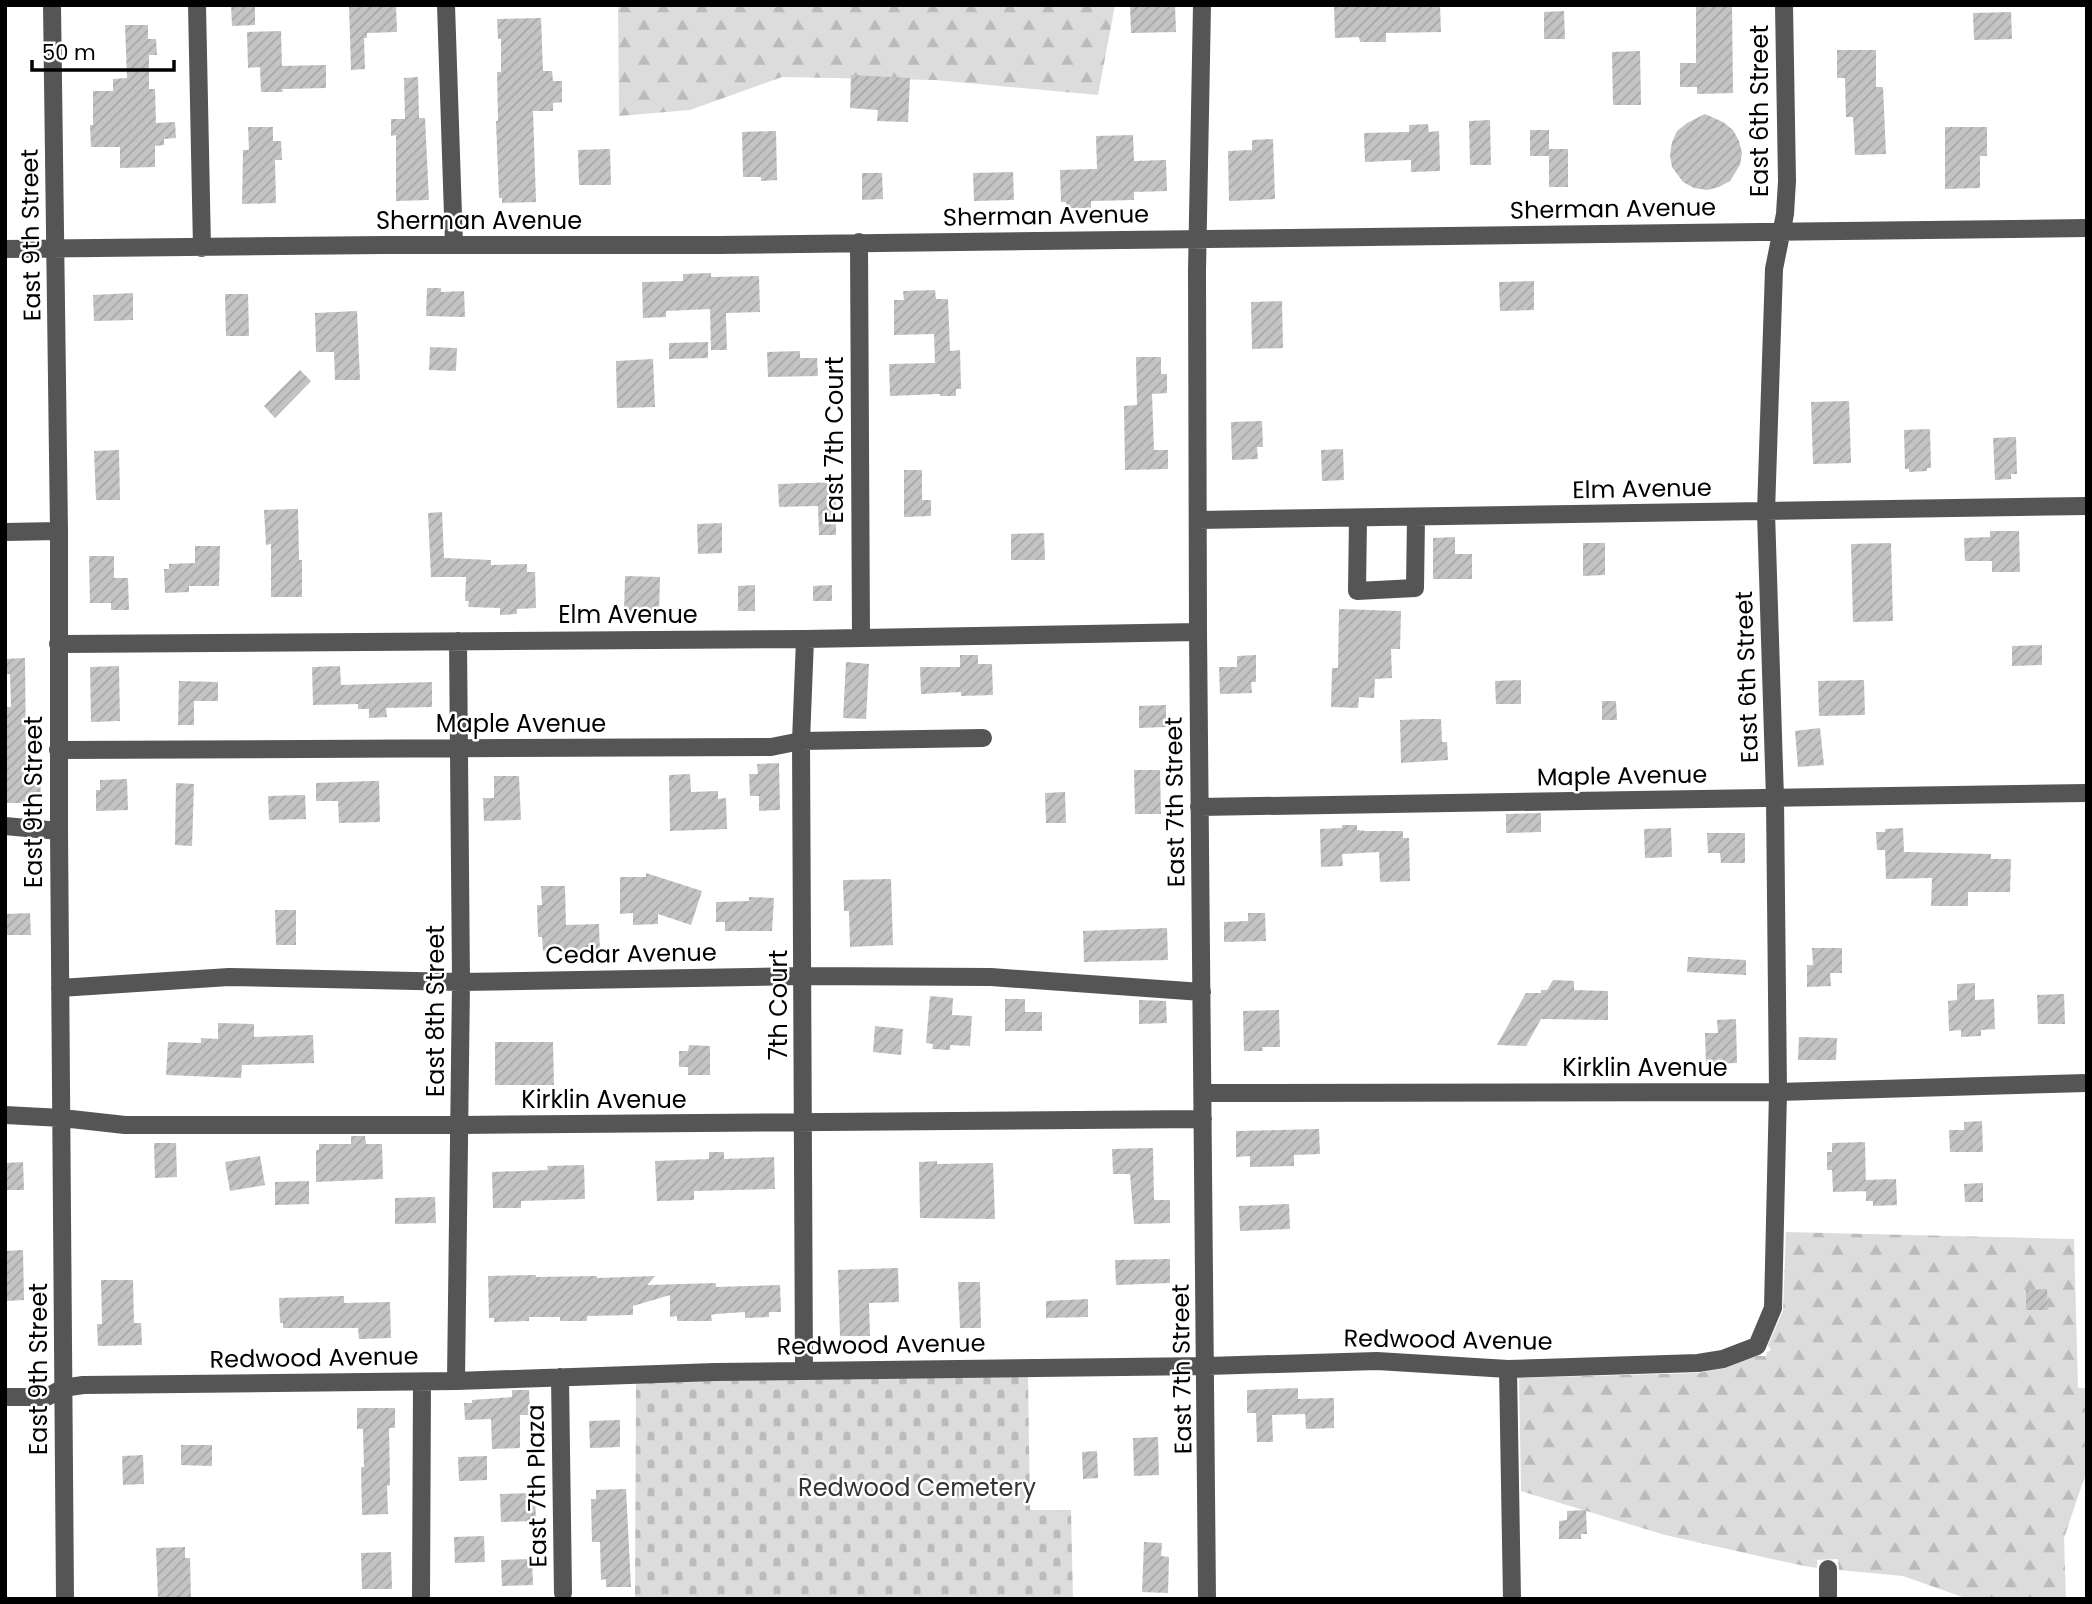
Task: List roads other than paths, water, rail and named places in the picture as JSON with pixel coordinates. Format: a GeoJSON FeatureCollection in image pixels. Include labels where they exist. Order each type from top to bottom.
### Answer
{"type":"FeatureCollection","features":[{"type":"Feature","properties":{"kind":"street","name":"East 9th Street"},"geometry":{"type":"LineString","coordinates":[[52,5],[59,531],[58,750],[65,1599]]}},
{"type":"Feature","properties":{"kind":"street"},"geometry":{"type":"LineString","coordinates":[[197,5],[201,248]]}},
{"type":"Feature","properties":{"kind":"street"},"geometry":{"type":"LineString","coordinates":[[446,5],[454,245]]}},
{"type":"Feature","properties":{"kind":"street","name":"East 7th Street"},"geometry":{"type":"LineString","coordinates":[[1202,5],[1198,239],[1198,632],[1208,1599]]}},
{"type":"Feature","properties":{"kind":"street","name":"East 6th Street"},"geometry":{"type":"LineString","coordinates":[[1756,1346],[1773,1308],[1779,1092],[1775,799],[1766,512],[1774,270],[1787,181],[1784,5]]}},
{"type":"Feature","properties":{"kind":"street","name":"Sherman Avenue"},"geometry":{"type":"LineString","coordinates":[[5,249],[719,245],[2087,228]]}},
{"type":"Feature","properties":{"kind":"street","name":"East 7th Court"},"geometry":{"type":"LineString","coordinates":[[859,242],[861,638]]}},
{"type":"Feature","properties":{"kind":"street","name":"Elm Avenue"},"geometry":{"type":"LineString","coordinates":[[1198,520],[2087,506]]}},
{"type":"Feature","properties":{"kind":"street"},"geometry":{"type":"LineString","coordinates":[[1358,518],[1357,592],[1415,588],[1416,517]]}},
{"type":"Feature","properties":{"kind":"street"},"geometry":{"type":"LineString","coordinates":[[5,532],[59,531]]}},
{"type":"Feature","properties":{"kind":"street","name":"Elm Avenue"},"geometry":{"type":"LineString","coordinates":[[58,643],[805,639],[1198,632]]}},
{"type":"Feature","properties":{"kind":"street","name":"7th Court"},"geometry":{"type":"LineString","coordinates":[[804,1371],[801,741],[805,639]]}},
{"type":"Feature","properties":{"kind":"street","name":"East 8th Street"},"geometry":{"type":"LineString","coordinates":[[456,1381],[461,982],[458,641]]}},
{"type":"Feature","properties":{"kind":"street","name":"Maple Avenue"},"geometry":{"type":"LineString","coordinates":[[58,750],[771,747],[801,741],[983,738]]}},
{"type":"Feature","properties":{"kind":"street","name":"Maple Avenue"},"geometry":{"type":"LineString","coordinates":[[1199,807],[2087,793]]}},
{"type":"Feature","properties":{"kind":"street"},"geometry":{"type":"LineString","coordinates":[[5,826],[59,831]]}},
{"type":"Feature","properties":{"kind":"street","name":"Cedar Avenue"},"geometry":{"type":"LineString","coordinates":[[60,988],[229,977],[461,982],[804,976],[991,977],[1202,992]]}},
{"type":"Feature","properties":{"kind":"street","name":"Kirklin Avenue"},"geometry":{"type":"LineString","coordinates":[[1203,1093],[1779,1092],[2087,1083]]}},
{"type":"Feature","properties":{"kind":"street","name":"Kirklin Avenue"},"geometry":{"type":"LineString","coordinates":[[5,1115],[125,1125],[1203,1119]]}},
{"type":"Feature","properties":{"kind":"street","name":"Redwood Avenue"},"geometry":{"type":"LineString","coordinates":[[5,1397],[47,1397],[63,1388],[83,1385],[422,1382],[804,1371],[1377,1361],[1508,1369],[1698,1363],[1723,1359],[1756,1346]]}},
{"type":"Feature","properties":{"kind":"street"},"geometry":{"type":"LineString","coordinates":[[1508,1369],[1512,1599]]}},
{"type":"Feature","properties":{"kind":"street","name":"East 7th Plaza"},"geometry":{"type":"LineString","coordinates":[[560,1377],[563,1593]]}},
{"type":"Feature","properties":{"kind":"street"},"geometry":{"type":"LineString","coordinates":[[421,1599],[422,1382]]}},
{"type":"Feature","properties":{"kind":"street"},"geometry":{"type":"LineString","coordinates":[[1828,1569],[1828,1599]]}},
{"type":"Feature","properties":{"kind":"park label","name":"Redwood Cemetery"},"geometry":{"type":"Point","coordinates":[917,1488]}}]}
